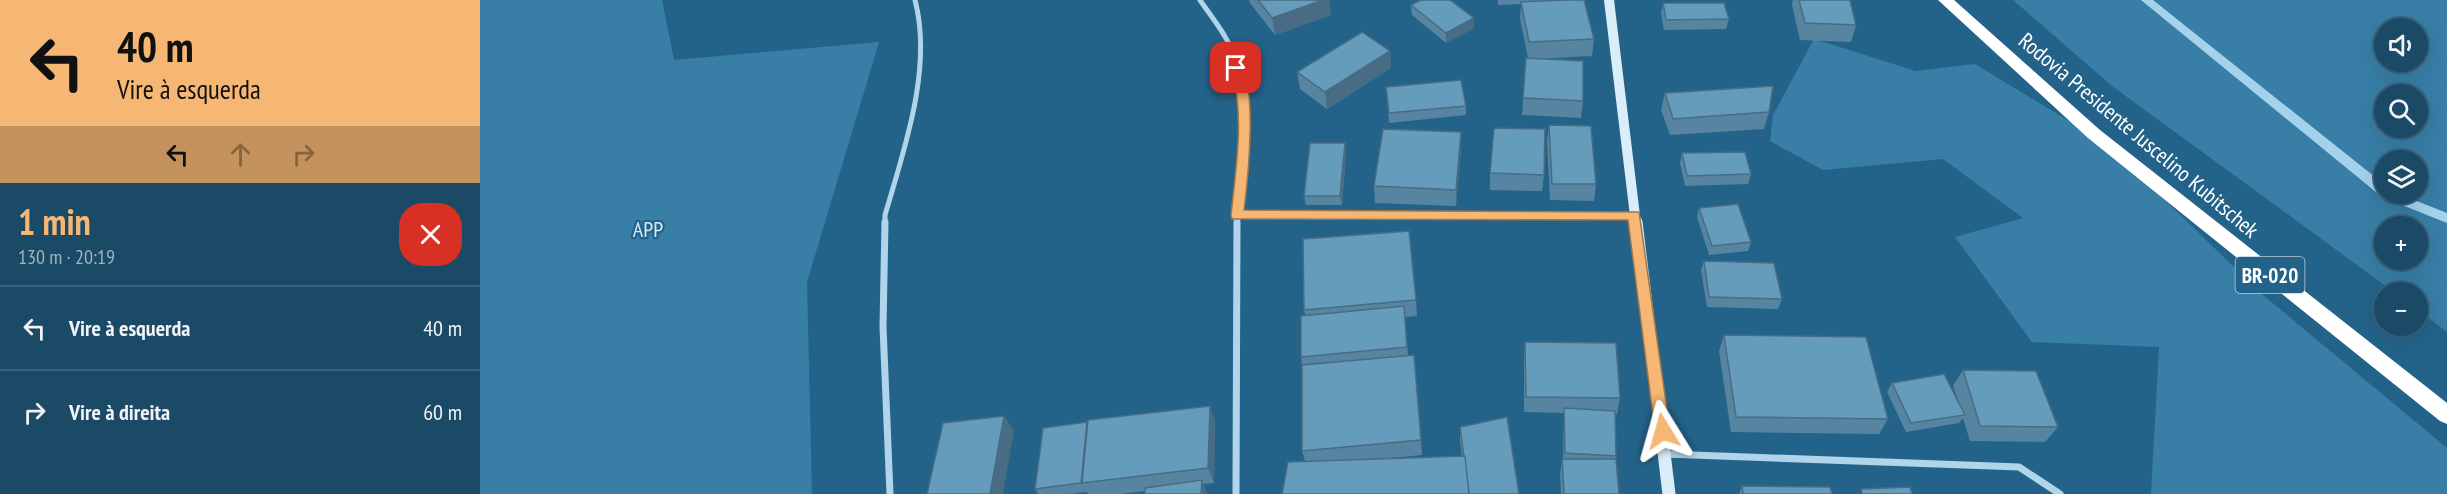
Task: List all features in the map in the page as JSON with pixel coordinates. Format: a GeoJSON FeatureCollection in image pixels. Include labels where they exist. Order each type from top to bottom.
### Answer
{"type":"FeatureCollection","features":[{"type":"Feature","properties":{"kind":"highway","name":"Rodovia Presidente Juscelino Kubitschek"},"geometry":{"type":"LineString","coordinates":[[1945,0],[2094,134],[2447,416]]}},
{"type":"Feature","properties":{"kind":"street"},"geometry":{"type":"LineString","coordinates":[[890,494],[883,327],[885,215],[913,117],[919,58],[919,15],[915,0]]}},
{"type":"Feature","properties":{"kind":"street"},"geometry":{"type":"LineString","coordinates":[[1200,0],[1230,46],[1243,90],[1244,152],[1237,215],[1236,494]]}},
{"type":"Feature","properties":{"kind":"street"},"geometry":{"type":"LineString","coordinates":[[1609,0],[1634,215],[1666,454],[1669,494]]}},
{"type":"Feature","properties":{"kind":"street"},"geometry":{"type":"LineString","coordinates":[[1237,215],[1634,215]]}},
{"type":"Feature","properties":{"kind":"street"},"geometry":{"type":"LineString","coordinates":[[1666,454],[2019,467],[2060,494]]}},
{"type":"Feature","properties":{"kind":"green space","name":"APP"},"geometry":{"type":"Polygon","coordinates":[[[480,0],[662,0],[674,60],[879,42],[807,282],[812,494],[480,494],[480,0]]]}},
{"type":"Feature","properties":{"kind":"green space"},"geometry":{"type":"Polygon","coordinates":[[[2013,0],[2447,0],[2447,332],[2428,318],[2428,282],[2380,282],[2112,86],[2013,0]]]}},
{"type":"Feature","properties":{"kind":"green space"},"geometry":{"type":"Polygon","coordinates":[[[1814,39],[1916,71],[1975,64],[2107,144],[2263,295],[2447,448],[2447,494],[2151,494],[2159,347],[2032,342],[1955,237],[2023,218],[1943,159],[1823,170],[1770,141],[1773,115],[1814,39]]]}},
{"type":"Feature","properties":{"kind":"building"},"geometry":{"type":"Polygon","coordinates":[[[1258,0],[1323,0],[1272,18],[1258,0]]]}},
{"type":"Feature","properties":{"kind":"building"},"geometry":{"type":"Polygon","coordinates":[[[1421,0],[1450,0],[1474,18],[1446,33],[1411,5],[1421,0]]]}},
{"type":"Feature","properties":{"kind":"building"},"geometry":{"type":"Polygon","coordinates":[[[1584,0],[1594,39],[1529,42],[1521,2],[1584,0]]]}},
{"type":"Feature","properties":{"kind":"building"},"geometry":{"type":"Polygon","coordinates":[[[1799,0],[1850,0],[1856,25],[1805,23],[1799,0]]]}},
{"type":"Feature","properties":{"kind":"building"},"geometry":{"type":"Polygon","coordinates":[[[1663,3],[1724,3],[1729,19],[1666,20],[1663,3]]]}},
{"type":"Feature","properties":{"kind":"building"},"geometry":{"type":"Polygon","coordinates":[[[1362,32],[1390,51],[1325,92],[1297,72],[1362,32]]]}},
{"type":"Feature","properties":{"kind":"building"},"geometry":{"type":"Polygon","coordinates":[[[1526,58],[1583,61],[1583,101],[1523,98],[1526,58]]]}},
{"type":"Feature","properties":{"kind":"building"},"geometry":{"type":"Polygon","coordinates":[[[1461,80],[1466,106],[1389,113],[1386,87],[1461,80]]]}},
{"type":"Feature","properties":{"kind":"building"},"geometry":{"type":"Polygon","coordinates":[[[1773,86],[1769,112],[1673,119],[1665,93],[1773,86]]]}},
{"type":"Feature","properties":{"kind":"building"},"geometry":{"type":"Polygon","coordinates":[[[1549,125],[1591,126],[1596,184],[1552,184],[1549,125]]]}},
{"type":"Feature","properties":{"kind":"building"},"geometry":{"type":"Polygon","coordinates":[[[1494,128],[1545,129],[1544,175],[1490,173],[1494,128]]]}},
{"type":"Feature","properties":{"kind":"building"},"geometry":{"type":"Polygon","coordinates":[[[1383,129],[1461,132],[1456,190],[1374,186],[1383,129]]]}},
{"type":"Feature","properties":{"kind":"building"},"geometry":{"type":"Polygon","coordinates":[[[1310,143],[1345,143],[1340,196],[1304,196],[1310,143]]]}},
{"type":"Feature","properties":{"kind":"building"},"geometry":{"type":"Polygon","coordinates":[[[1745,152],[1751,174],[1687,176],[1682,153],[1745,152]]]}},
{"type":"Feature","properties":{"kind":"building"},"geometry":{"type":"Polygon","coordinates":[[[1738,204],[1751,242],[1712,246],[1699,208],[1738,204]]]}},
{"type":"Feature","properties":{"kind":"building"},"geometry":{"type":"Polygon","coordinates":[[[1409,231],[1416,300],[1304,310],[1303,239],[1409,231]]]}},
{"type":"Feature","properties":{"kind":"building"},"geometry":{"type":"Polygon","coordinates":[[[1704,261],[1774,263],[1782,299],[1709,297],[1704,261]]]}},
{"type":"Feature","properties":{"kind":"building"},"geometry":{"type":"Polygon","coordinates":[[[1404,306],[1407,347],[1301,357],[1301,316],[1404,306]]]}},
{"type":"Feature","properties":{"kind":"building"},"geometry":{"type":"Polygon","coordinates":[[[1724,335],[1866,337],[1888,419],[1736,417],[1724,335]]]}},
{"type":"Feature","properties":{"kind":"building"},"geometry":{"type":"Polygon","coordinates":[[[1525,342],[1616,343],[1620,398],[1526,397],[1525,342]]]}},
{"type":"Feature","properties":{"kind":"building"},"geometry":{"type":"Polygon","coordinates":[[[1414,355],[1421,440],[1302,451],[1302,365],[1414,355]]]}},
{"type":"Feature","properties":{"kind":"building"},"geometry":{"type":"Polygon","coordinates":[[[1963,370],[2036,371],[2058,427],[1980,426],[1963,370]]]}},
{"type":"Feature","properties":{"kind":"building"},"geometry":{"type":"Polygon","coordinates":[[[1944,374],[1965,415],[1911,423],[1892,383],[1944,374]]]}},
{"type":"Feature","properties":{"kind":"building"},"geometry":{"type":"Polygon","coordinates":[[[1210,406],[1208,468],[1082,483],[1088,420],[1210,406]]]}},
{"type":"Feature","properties":{"kind":"building"},"geometry":{"type":"Polygon","coordinates":[[[1564,408],[1615,411],[1616,456],[1565,453],[1564,408]]]}},
{"type":"Feature","properties":{"kind":"building"},"geometry":{"type":"Polygon","coordinates":[[[1004,416],[990,494],[927,494],[943,423],[1004,416]]]}},
{"type":"Feature","properties":{"kind":"building"},"geometry":{"type":"Polygon","coordinates":[[[1507,417],[1519,494],[1469,494],[1460,427],[1507,417]]]}},
{"type":"Feature","properties":{"kind":"building"},"geometry":{"type":"Polygon","coordinates":[[[1087,422],[1081,483],[1035,489],[1043,428],[1087,422]]]}},
{"type":"Feature","properties":{"kind":"building"},"geometry":{"type":"Polygon","coordinates":[[[1465,456],[1469,494],[1282,494],[1288,462],[1465,456]]]}},
{"type":"Feature","properties":{"kind":"building"},"geometry":{"type":"Polygon","coordinates":[[[1562,459],[1616,459],[1619,494],[1564,494],[1562,459]]]}},
{"type":"Feature","properties":{"kind":"building"},"geometry":{"type":"Polygon","coordinates":[[[1202,480],[1201,494],[1145,494],[1145,488],[1202,480]]]}},
{"type":"Feature","properties":{"kind":"building"},"geometry":{"type":"Polygon","coordinates":[[[1742,486],[1830,487],[1832,494],[1743,494],[1742,486]]]}},
{"type":"Feature","properties":{"kind":"building"},"geometry":{"type":"Polygon","coordinates":[[[1910,487],[1912,494],[1862,494],[1861,489],[1910,487]]]}},
{"type":"Feature","properties":{"kind":"waterway"},"geometry":{"type":"LineString","coordinates":[[2146,0],[2374,183]]}},
{"type":"Feature","properties":{"kind":"waterway"},"geometry":{"type":"LineString","coordinates":[[2412,204],[2447,218]]}},
{"type":"Feature","properties":{"kind":"route"},"geometry":{"type":"LineString","coordinates":[[1236,68],[1243,90],[1244,152],[1237,215],[1634,215],[1663,431]]}}]}
